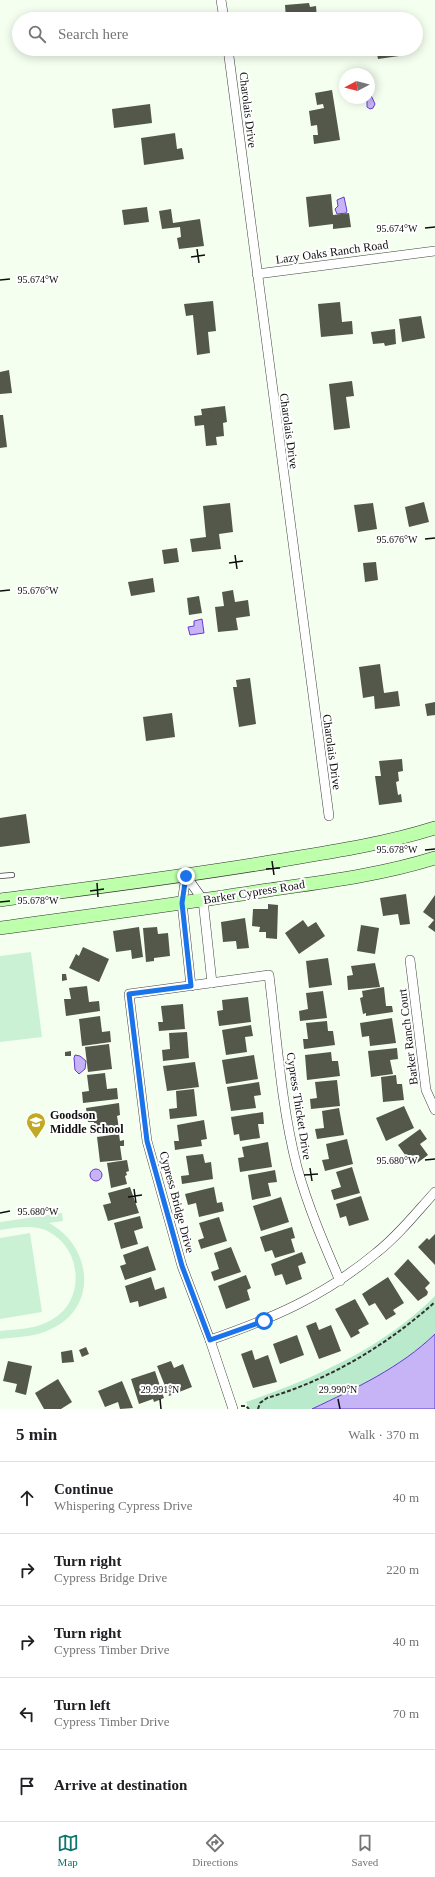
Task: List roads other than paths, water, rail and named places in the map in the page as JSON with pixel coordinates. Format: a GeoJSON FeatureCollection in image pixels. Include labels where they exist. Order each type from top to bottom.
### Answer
{"type":"FeatureCollection","features":[{"type":"Feature","properties":{"kind":"main road"},"geometry":{"type":"LineString","coordinates":[[0,900],[186,876],[331,852],[404,838],[435,828]]}},
{"type":"Feature","properties":{"kind":"main road","name":"Barker Cypress Road"},"geometry":{"type":"LineString","coordinates":[[0,928],[335,880],[410,866],[435,858]]}},
{"type":"Feature","properties":{"kind":"street"},"geometry":{"type":"LineString","coordinates":[[221,0],[223,12]]}},
{"type":"Feature","properties":{"kind":"street","name":"Charolais Drive"},"geometry":{"type":"LineString","coordinates":[[229,56],[256,274],[328,816]]}},
{"type":"Feature","properties":{"kind":"street","name":"Lazy Oaks Ranch Road"},"geometry":{"type":"LineString","coordinates":[[256,274],[435,251]]}},
{"type":"Feature","properties":{"kind":"street"},"geometry":{"type":"LineString","coordinates":[[186,876],[203,900],[212,983],[191,986],[182,903],[186,876]]}},
{"type":"Feature","properties":{"kind":"street","name":"Barker Ranch Court"},"geometry":{"type":"LineString","coordinates":[[410,960],[426,1090],[435,1110]]}},
{"type":"Feature","properties":{"kind":"street","name":"Cypress Thicket Drive"},"geometry":{"type":"LineString","coordinates":[[212,983],[269,975],[285,1105],[297,1167],[315,1224],[340,1281]]}},
{"type":"Feature","properties":{"kind":"street","name":"Cypress Bridge Drive"},"geometry":{"type":"LineString","coordinates":[[191,986],[129,994],[147,1141],[182,1266],[210,1340],[230,1408]]}},
{"type":"Feature","properties":{"kind":"street"},"geometry":{"type":"LineString","coordinates":[[210,1340],[264,1321],[307,1301],[340,1281],[377,1253],[408,1223],[435,1192]]}},
{"type":"Feature","properties":{"kind":"lane"},"geometry":{"type":"LineString","coordinates":[[0,876],[12,875]]}},
{"type":"Feature","properties":{"kind":"place","name":"Goodson Middle School"},"geometry":{"type":"Point","coordinates":[36,1139]}}]}
